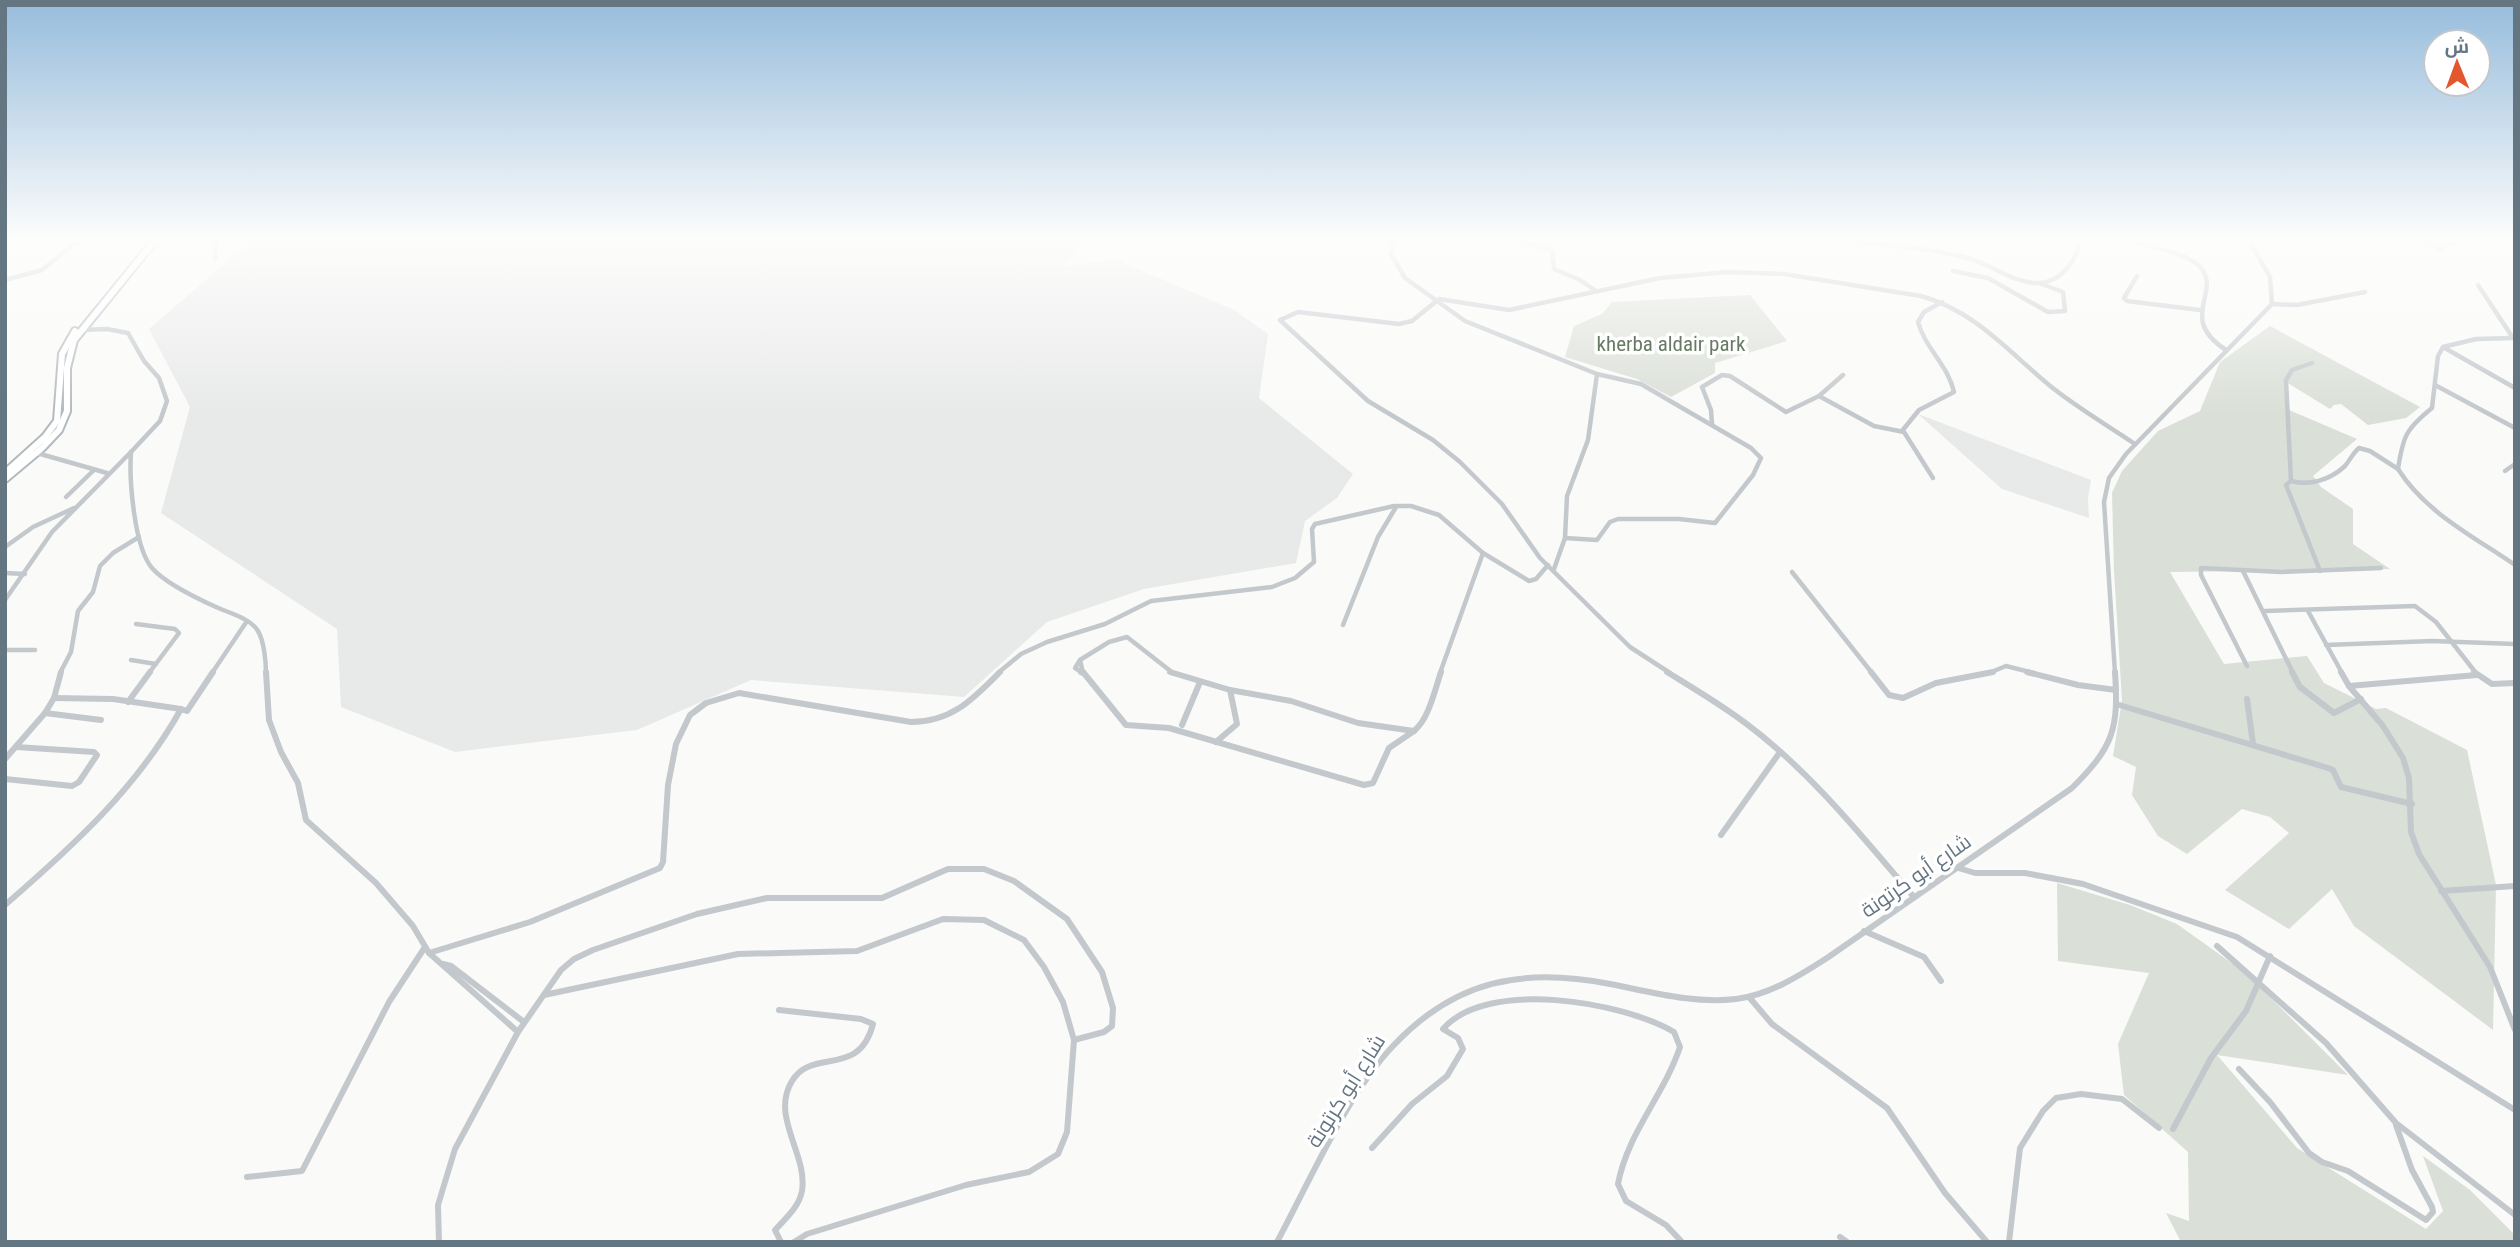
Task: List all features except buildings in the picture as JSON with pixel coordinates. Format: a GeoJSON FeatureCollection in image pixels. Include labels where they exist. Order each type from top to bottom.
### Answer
{"type":"FeatureCollection","features":[{"type":"Feature","properties":{"kind":"main road"},"geometry":{"type":"LineString","coordinates":[[5,473],[45,437],[57,419],[62,354],[104,297]]}},
{"type":"Feature","properties":{"kind":"main road"},"geometry":{"type":"LineString","coordinates":[[5,480],[37,453],[60,428],[66,416],[65,376],[69,353],[78,330],[106,297]]}},
{"type":"Feature","properties":{"kind":"main road"},"geometry":{"type":"LineString","coordinates":[[57,419],[66,416]]}},
{"type":"Feature","properties":{"kind":"street"},"geometry":{"type":"LineString","coordinates":[[1430,297],[1483,331],[1597,373],[1641,384],[1751,448],[1761,458],[1754,475],[1715,523],[1679,519],[1618,519],[1610,522],[1597,540],[1565,538]]}},
{"type":"Feature","properties":{"kind":"street"},"geometry":{"type":"LineString","coordinates":[[1573,297],[1509,310],[1495,310],[1449,299],[1435,301],[1412,321],[1399,324],[1295,312],[1280,320],[1368,401],[1433,440],[1460,462],[1502,504],[1540,558],[1630,647],[1744,722],[1780,752],[1843,814],[1913,896]]}},
{"type":"Feature","properties":{"kind":"street"},"geometry":{"type":"LineString","coordinates":[[1918,297],[1941,302],[1985,328],[2050,386],[2135,444]]}},
{"type":"Feature","properties":{"kind":"street"},"geometry":{"type":"LineString","coordinates":[[2021,297],[2044,311],[2056,313],[2065,311],[2065,297]]}},
{"type":"Feature","properties":{"kind":"street"},"geometry":{"type":"LineString","coordinates":[[2125,297],[2127,301],[2200,310]]}},
{"type":"Feature","properties":{"kind":"street"},"geometry":{"type":"LineString","coordinates":[[2202,297],[2200,310],[2210,338],[2226,350]]}},
{"type":"Feature","properties":{"kind":"street"},"geometry":{"type":"LineString","coordinates":[[2272,297],[2272,304],[2297,305],[2338,297]]}},
{"type":"Feature","properties":{"kind":"street"},"geometry":{"type":"LineString","coordinates":[[2486,297],[2514,339]]}},
{"type":"Feature","properties":{"kind":"street"},"geometry":{"type":"LineString","coordinates":[[1902,431],[1919,410],[1954,392],[1952,381],[1921,332],[1918,322],[1924,312],[1941,302]]}},
{"type":"Feature","properties":{"kind":"street","name":"شارع أبو كرتونة"},"geometry":{"type":"LineString","coordinates":[[1277,1242],[1360,1091],[1384,1056],[1412,1024],[1438,1005],[1490,983],[1535,975],[1564,976],[1698,998],[1749,997],[1805,972],[2072,788],[2089,773],[2111,741],[2116,704],[2105,493],[2112,472],[2135,444],[2272,304]]}},
{"type":"Feature","properties":{"kind":"street"},"geometry":{"type":"LineString","coordinates":[[5,600],[52,532],[164,415],[167,401],[164,387],[128,333],[107,329],[78,330]]}},
{"type":"Feature","properties":{"kind":"street"},"geometry":{"type":"LineString","coordinates":[[2398,469],[2403,437],[2411,425],[2432,408],[2438,356],[2443,347],[2476,339],[2514,339]]}},
{"type":"Feature","properties":{"kind":"street"},"geometry":{"type":"LineString","coordinates":[[2443,347],[2515,388]]}},
{"type":"Feature","properties":{"kind":"street"},"geometry":{"type":"LineString","coordinates":[[2291,481],[2286,380],[2289,372],[2312,363]]}},
{"type":"Feature","properties":{"kind":"street"},"geometry":{"type":"LineString","coordinates":[[247,1177],[302,1171],[389,1002],[427,950],[530,922],[660,868],[663,862],[668,787],[678,739],[690,715],[708,703],[739,693],[924,723],[968,705],[1021,653],[1095,628],[1151,601],[1272,587],[1290,582],[1314,562],[1312,529],[1315,524],[1370,509],[1414,506],[1429,508],[1457,528],[1483,553],[1530,581],[1536,579],[1551,567],[1565,538],[1567,496],[1588,440],[1597,373]]}},
{"type":"Feature","properties":{"kind":"street"},"geometry":{"type":"LineString","coordinates":[[1712,424],[1711,410],[1702,387],[1722,375],[1730,376],[1782,411],[1791,411],[1819,396],[1843,375]]}},
{"type":"Feature","properties":{"kind":"street"},"geometry":{"type":"LineString","coordinates":[[2435,385],[2513,425]]}},
{"type":"Feature","properties":{"kind":"street"},"geometry":{"type":"LineString","coordinates":[[1819,396],[1865,422],[1880,428],[1902,431],[1912,442],[1933,478]]}},
{"type":"Feature","properties":{"kind":"street"},"geometry":{"type":"LineString","coordinates":[[2291,481],[2321,481],[2344,466],[2354,451],[2359,448],[2370,451],[2398,469],[2407,484],[2439,513],[2515,565]]}},
{"type":"Feature","properties":{"kind":"street"},"geometry":{"type":"LineString","coordinates":[[131,452],[129,475],[139,537],[145,558],[153,571],[207,603],[247,621],[258,631],[267,666],[269,720],[281,752],[298,783],[306,820],[376,883],[413,926],[427,950],[518,1032]]}},
{"type":"Feature","properties":{"kind":"street"},"geometry":{"type":"LineString","coordinates":[[37,453],[107,473]]}},
{"type":"Feature","properties":{"kind":"street"},"geometry":{"type":"LineString","coordinates":[[2505,471],[2515,464]]}},
{"type":"Feature","properties":{"kind":"street"},"geometry":{"type":"LineString","coordinates":[[66,497],[94,470]]}},
{"type":"Feature","properties":{"kind":"street"},"geometry":{"type":"LineString","coordinates":[[2291,481],[2286,485],[2290,502],[2320,571]]}},
{"type":"Feature","properties":{"kind":"street"},"geometry":{"type":"LineString","coordinates":[[1343,625],[1378,537],[1396,507]]}},
{"type":"Feature","properties":{"kind":"street"},"geometry":{"type":"LineString","coordinates":[[5,547],[33,527],[77,508]]}},
{"type":"Feature","properties":{"kind":"street"},"geometry":{"type":"LineString","coordinates":[[5,759],[45,713],[54,698],[58,678],[71,652],[78,611],[93,592],[100,566],[113,553],[139,537]]}},
{"type":"Feature","properties":{"kind":"street"},"geometry":{"type":"LineString","coordinates":[[1413,731],[1358,723],[1291,701],[1230,690],[1200,681],[1165,669],[1127,637],[1109,642],[1080,660],[1083,673],[1126,725],[1169,727],[1353,783],[1368,785],[1378,774],[1392,745],[1413,731],[1419,727],[1483,553]]}},
{"type":"Feature","properties":{"kind":"street"},"geometry":{"type":"LineString","coordinates":[[2506,558],[2515,553]]}},
{"type":"Feature","properties":{"kind":"street"},"geometry":{"type":"LineString","coordinates":[[2247,666],[2200,573],[2201,568],[2320,571],[2381,568]]}},
{"type":"Feature","properties":{"kind":"street"},"geometry":{"type":"LineString","coordinates":[[2243,571],[2297,680],[2310,697],[2334,713],[2361,699]]}},
{"type":"Feature","properties":{"kind":"street"},"geometry":{"type":"LineString","coordinates":[[1792,572],[1889,695],[1903,698],[1936,682],[1985,675],[2006,666],[2078,685],[2116,690]]}},
{"type":"Feature","properties":{"kind":"street"},"geometry":{"type":"LineString","coordinates":[[5,573],[25,574]]}},
{"type":"Feature","properties":{"kind":"street"},"geometry":{"type":"LineString","coordinates":[[2265,611],[2415,606],[2423,609],[2452,641],[2477,675],[2492,684],[2515,683]]}},
{"type":"Feature","properties":{"kind":"street"},"geometry":{"type":"LineString","coordinates":[[2308,611],[2348,686],[2383,726],[2403,758],[2409,778],[2411,832],[2414,843],[2490,967],[2515,1030]]}},
{"type":"Feature","properties":{"kind":"street"},"geometry":{"type":"LineString","coordinates":[[54,698],[128,702],[187,711],[247,621]]}},
{"type":"Feature","properties":{"kind":"street"},"geometry":{"type":"LineString","coordinates":[[128,702],[178,636],[178,630],[136,624]]}},
{"type":"Feature","properties":{"kind":"street"},"geometry":{"type":"LineString","coordinates":[[2326,645],[2452,641],[2515,644]]}},
{"type":"Feature","properties":{"kind":"street"},"geometry":{"type":"LineString","coordinates":[[5,650],[35,650]]}},
{"type":"Feature","properties":{"kind":"street"},"geometry":{"type":"LineString","coordinates":[[131,660],[156,664]]}},
{"type":"Feature","properties":{"kind":"street"},"geometry":{"type":"LineString","coordinates":[[2348,686],[2477,675]]}},
{"type":"Feature","properties":{"kind":"street"},"geometry":{"type":"LineString","coordinates":[[1182,725],[1200,681]]}},
{"type":"Feature","properties":{"kind":"street"},"geometry":{"type":"LineString","coordinates":[[1216,742],[1237,724],[1230,690]]}},
{"type":"Feature","properties":{"kind":"street"},"geometry":{"type":"LineString","coordinates":[[2247,699],[2253,744]]}},
{"type":"Feature","properties":{"kind":"street"},"geometry":{"type":"LineString","coordinates":[[2116,704],[2332,769],[2341,787],[2412,804]]}},
{"type":"Feature","properties":{"kind":"street"},"geometry":{"type":"LineString","coordinates":[[5,905],[82,836],[139,774],[167,738],[181,709]]}},
{"type":"Feature","properties":{"kind":"street"},"geometry":{"type":"LineString","coordinates":[[45,713],[100,720]]}},
{"type":"Feature","properties":{"kind":"street"},"geometry":{"type":"LineString","coordinates":[[5,779],[72,786],[79,782],[97,755],[94,752],[16,747]]}},
{"type":"Feature","properties":{"kind":"street"},"geometry":{"type":"LineString","coordinates":[[1721,835],[1780,752]]}},
{"type":"Feature","properties":{"kind":"street"},"geometry":{"type":"LineString","coordinates":[[1955,867],[1975,873],[2025,873],[2091,886],[2237,937],[2363,1018],[2515,1110]]}},
{"type":"Feature","properties":{"kind":"street"},"geometry":{"type":"LineString","coordinates":[[439,1242],[438,1205],[447,1168],[471,1114],[524,1022],[561,970],[575,959],[619,940],[724,906],[783,897],[882,898],[907,889],[940,871],[984,869],[1014,881],[1054,908],[1066,919],[1102,972],[1113,1008],[1112,1026],[1104,1032],[1074,1040]]}},
{"type":"Feature","properties":{"kind":"street"},"geometry":{"type":"LineString","coordinates":[[2441,891],[2515,886]]}},
{"type":"Feature","properties":{"kind":"street"},"geometry":{"type":"LineString","coordinates":[[544,995],[738,954],[857,951],[890,941],[929,922],[956,918],[972,918],[994,925],[1024,940],[1044,967],[1063,1002],[1074,1040],[1067,1132],[1058,1154],[1029,1172],[966,1185],[807,1234],[794,1242]]}},
{"type":"Feature","properties":{"kind":"street"},"geometry":{"type":"LineString","coordinates":[[1864,931],[1924,957],[1941,981]]}},
{"type":"Feature","properties":{"kind":"street"},"geometry":{"type":"LineString","coordinates":[[2217,946],[2259,981],[2330,1048],[2396,1123],[2515,1216]]}},
{"type":"Feature","properties":{"kind":"street"},"geometry":{"type":"LineString","coordinates":[[2173,1129],[2211,1058],[2246,1011],[2270,956]]}},
{"type":"Feature","properties":{"kind":"street"},"geometry":{"type":"LineString","coordinates":[[443,964],[451,966],[524,1022]]}},
{"type":"Feature","properties":{"kind":"street"},"geometry":{"type":"LineString","coordinates":[[1372,1148],[1412,1104],[1452,1070],[1463,1049],[1458,1038],[1443,1029],[1457,1017],[1519,997],[1645,1017],[1673,1031],[1680,1047],[1667,1084],[1620,1164],[1618,1186],[1625,1200],[1662,1222],[1682,1242]]}},
{"type":"Feature","properties":{"kind":"street"},"geometry":{"type":"LineString","coordinates":[[1749,997],[1772,1024],[1887,1108],[1945,1193],[1987,1242]]}},
{"type":"Feature","properties":{"kind":"street"},"geometry":{"type":"LineString","coordinates":[[779,1010],[861,1019],[873,1024],[869,1042],[858,1053],[799,1072],[790,1081],[787,1107],[789,1129],[804,1188],[795,1211],[775,1230],[781,1242]]}},
{"type":"Feature","properties":{"kind":"street"},"geometry":{"type":"LineString","coordinates":[[2239,1069],[2315,1158],[2348,1171],[2426,1220],[2432,1207],[2405,1152],[2396,1123]]}},
{"type":"Feature","properties":{"kind":"street"},"geometry":{"type":"LineString","coordinates":[[2009,1242],[2020,1148],[2043,1111],[2056,1098],[2081,1094],[2122,1099],[2159,1128]]}},
{"type":"Feature","properties":{"kind":"shaded area"},"geometry":{"type":"Polygon","coordinates":[[[186,297],[1204,297],[1234,310],[1268,334],[1259,398],[1353,474],[1337,498],[1305,521],[1296,563],[1144,589],[1047,622],[964,697],[751,680],[637,730],[455,752],[341,707],[337,629],[161,513],[190,407],[149,329],[186,297]]]}},
{"type":"Feature","properties":{"kind":"shaded area"},"geometry":{"type":"Polygon","coordinates":[[[1918,414],[2091,480],[2089,518],[2002,489],[1918,414]]]}},
{"type":"Feature","properties":{"kind":"green space","name":"kherba aldair park"},"geometry":{"type":"Polygon","coordinates":[[[1752,297],[1787,341],[1715,363],[1715,373],[1671,397],[1637,379],[1565,357],[1574,326],[1602,314],[1612,302],[1752,297]]]}},
{"type":"Feature","properties":{"kind":"green space"},"geometry":{"type":"Polygon","coordinates":[[[2270,326],[2420,407],[2406,418],[2368,425],[2341,404],[2330,409],[2286,382],[2289,410],[2357,439],[2313,476],[2321,487],[2353,509],[2353,544],[2390,569],[2170,572],[2224,664],[2307,656],[2324,683],[2376,709],[2386,708],[2467,750],[2496,885],[2493,1030],[2354,926],[2332,889],[2289,929],[2225,890],[2289,833],[2270,817],[2242,809],[2187,854],[2158,836],[2132,795],[2136,767],[2113,756],[2122,700],[2112,493],[2122,471],[2158,431],[2200,411],[2220,362],[2270,326]]]}},
{"type":"Feature","properties":{"kind":"green space"},"geometry":{"type":"Polygon","coordinates":[[[2057,883],[2130,905],[2177,924],[2247,974],[2348,1075],[2217,1055],[2297,1148],[2426,1229],[2443,1211],[2423,1156],[2470,1190],[2515,1235],[2515,1242],[2181,1242],[2166,1213],[2189,1221],[2188,1152],[2124,1095],[2118,1044],[2149,973],[2058,961],[2057,883]]]}}]}
